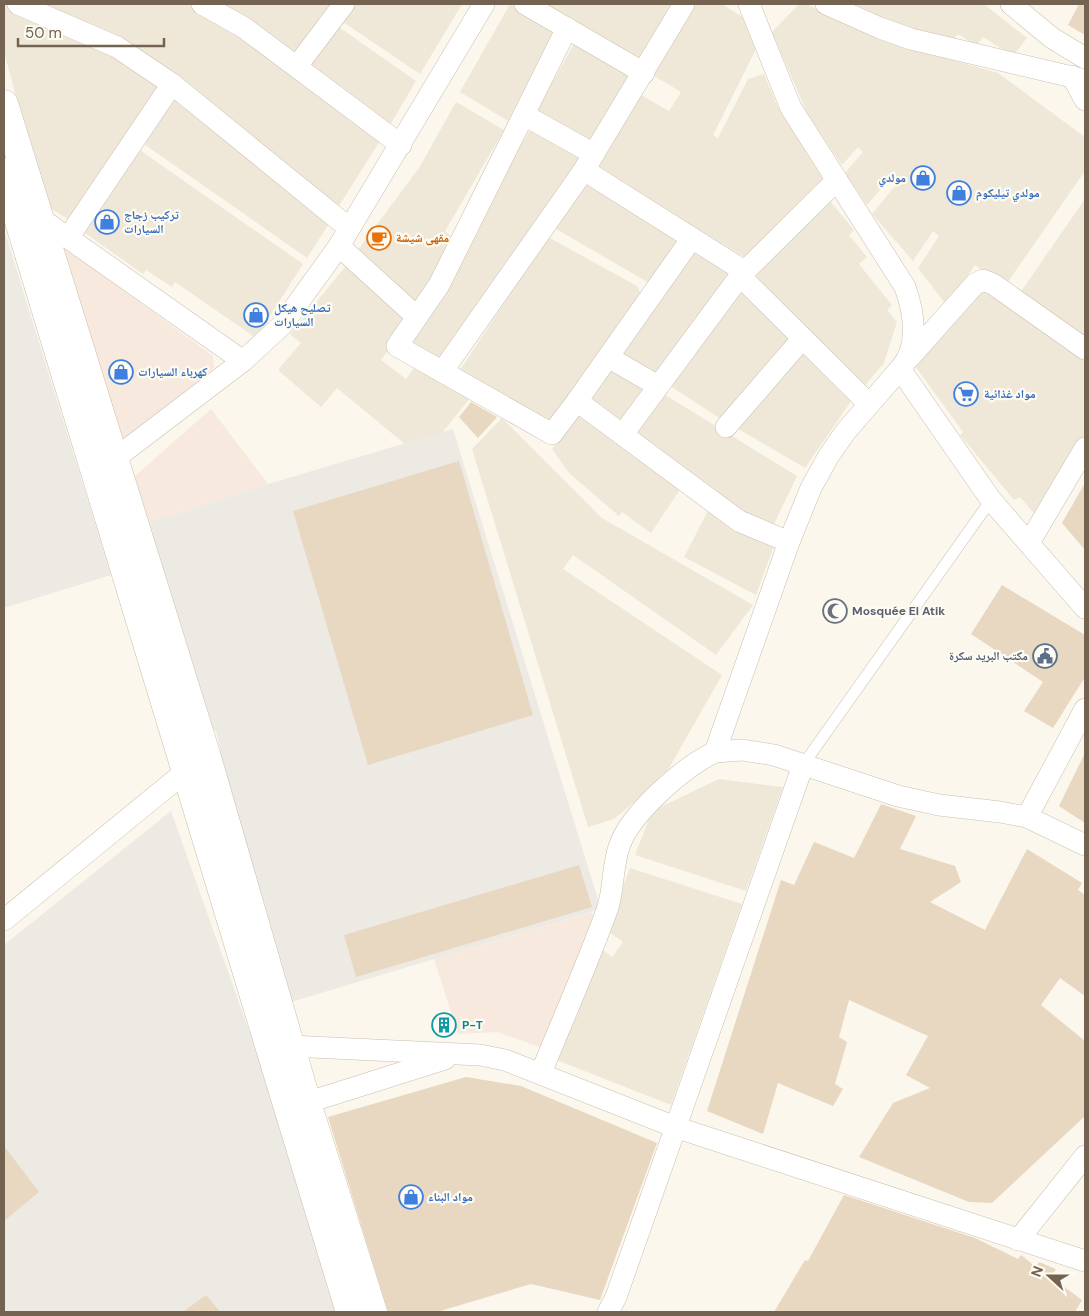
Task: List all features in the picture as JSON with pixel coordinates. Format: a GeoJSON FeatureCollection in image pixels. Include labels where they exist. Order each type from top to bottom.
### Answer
{"type":"FeatureCollection","features":[{"type":"Feature","properties":{"kind":"street"},"geometry":{"type":"LineString","coordinates":[[18,4],[117,47],[172,84],[344,237],[417,317]]}},
{"type":"Feature","properties":{"kind":"street"},"geometry":{"type":"LineString","coordinates":[[202,4],[243,27],[401,145]]}},
{"type":"Feature","properties":{"kind":"street"},"geometry":{"type":"LineString","coordinates":[[297,66],[344,4]]}},
{"type":"Feature","properties":{"kind":"street"},"geometry":{"type":"LineString","coordinates":[[103,465],[243,361],[282,325],[344,237],[484,4]]}},
{"type":"Feature","properties":{"kind":"street"},"geometry":{"type":"LineString","coordinates":[[525,4],[644,73]]}},
{"type":"Feature","properties":{"kind":"street"},"geometry":{"type":"LineString","coordinates":[[442,372],[589,162],[684,4]]}},
{"type":"Feature","properties":{"kind":"street"},"geometry":{"type":"LineString","coordinates":[[749,4],[791,108],[905,287],[913,309],[913,337],[902,366]]}},
{"type":"Feature","properties":{"kind":"street"},"geometry":{"type":"LineString","coordinates":[[826,4],[880,28],[911,39],[1078,78],[1085,100]]}},
{"type":"Feature","properties":{"kind":"street"},"geometry":{"type":"LineString","coordinates":[[1011,4],[1052,38],[1085,58]]}},
{"type":"Feature","properties":{"kind":"street"},"geometry":{"type":"LineString","coordinates":[[567,28],[439,285],[397,346],[552,434],[692,238]]}},
{"type":"Feature","properties":{"kind":"street"},"geometry":{"type":"LineString","coordinates":[[68,238],[172,84]]}},
{"type":"Feature","properties":{"kind":"street"},"geometry":{"type":"LineString","coordinates":[[4,104],[37,216],[103,465]]}},
{"type":"Feature","properties":{"kind":"street"},"geometry":{"type":"LineString","coordinates":[[524,115],[742,273],[802,339],[869,404]]}},
{"type":"Feature","properties":{"kind":"street"},"geometry":{"type":"LineString","coordinates":[[4,172],[103,465],[196,763],[298,1106],[373,1312]]}},
{"type":"Feature","properties":{"kind":"street"},"geometry":{"type":"LineString","coordinates":[[623,434],[742,273],[837,180]]}},
{"type":"Feature","properties":{"kind":"street"},"geometry":{"type":"LineString","coordinates":[[37,216],[243,361]]}},
{"type":"Feature","properties":{"kind":"street"},"geometry":{"type":"LineString","coordinates":[[715,752],[789,542],[811,488],[828,457],[869,404],[975,284],[983,280],[993,284],[1085,349]]}},
{"type":"Feature","properties":{"kind":"street"},"geometry":{"type":"LineString","coordinates":[[726,427],[802,339]]}},
{"type":"Feature","properties":{"kind":"street"},"geometry":{"type":"LineString","coordinates":[[608,357],[658,386]]}},
{"type":"Feature","properties":{"kind":"street"},"geometry":{"type":"LineString","coordinates":[[902,366],[991,500],[1085,608]]}},
{"type":"Feature","properties":{"kind":"street"},"geometry":{"type":"LineString","coordinates":[[577,401],[739,520],[789,542]]}},
{"type":"Feature","properties":{"kind":"street"},"geometry":{"type":"LineString","coordinates":[[1029,543],[1085,448]]}},
{"type":"Feature","properties":{"kind":"street"},"geometry":{"type":"LineString","coordinates":[[1027,817],[1085,709]]}},
{"type":"Feature","properties":{"kind":"street"},"geometry":{"type":"LineString","coordinates":[[540,1073],[608,908],[612,875],[619,845],[634,817],[698,760],[715,752],[742,750],[774,755],[898,796],[939,805],[1027,817],[1085,845]]}},
{"type":"Feature","properties":{"kind":"street"},"geometry":{"type":"LineString","coordinates":[[4,920],[196,763]]}},
{"type":"Feature","properties":{"kind":"street"},"geometry":{"type":"LineString","coordinates":[[608,1312],[676,1127],[803,765]]}},
{"type":"Feature","properties":{"kind":"street"},"geometry":{"type":"LineString","coordinates":[[280,1049],[460,1054],[505,1060],[676,1127],[1018,1240],[1085,1260]]}},
{"type":"Feature","properties":{"kind":"street"},"geometry":{"type":"LineString","coordinates":[[298,1106],[460,1054]]}},
{"type":"Feature","properties":{"kind":"street"},"geometry":{"type":"LineString","coordinates":[[298,1106],[350,1312]]}},
{"type":"Feature","properties":{"kind":"street"},"geometry":{"type":"LineString","coordinates":[[1018,1240],[1085,1156]]}},
{"type":"Feature","properties":{"kind":"lane"},"geometry":{"type":"LineString","coordinates":[[803,765],[991,500]]}},
{"type":"Feature","properties":{"kind":"shaded area"},"geometry":{"type":"Polygon","coordinates":[[[4,4],[113,51],[162,82],[72,222],[46,205],[4,52],[4,4]]]}},
{"type":"Feature","properties":{"kind":"shaded area"},"geometry":{"type":"Polygon","coordinates":[[[39,4],[195,4],[383,136],[337,209],[39,4]]]}},
{"type":"Feature","properties":{"kind":"shaded area"},"geometry":{"type":"Polygon","coordinates":[[[210,4],[336,4],[293,60],[210,4]]]}},
{"type":"Feature","properties":{"kind":"shaded area"},"geometry":{"type":"Polygon","coordinates":[[[352,4],[462,4],[420,74],[340,20],[352,4]]]}},
{"type":"Feature","properties":{"kind":"shaded area"},"geometry":{"type":"Polygon","coordinates":[[[510,4],[555,29],[508,121],[460,92],[510,4]]]}},
{"type":"Feature","properties":{"kind":"shaded area"},"geometry":{"type":"Polygon","coordinates":[[[540,4],[674,4],[641,64],[540,4]]]}},
{"type":"Feature","properties":{"kind":"shaded area"},"geometry":{"type":"Polygon","coordinates":[[[690,4],[722,4],[749,21],[759,43],[713,135],[718,138],[748,79],[764,74],[778,107],[824,181],[746,258],[596,168],[641,95],[669,111],[681,92],[651,74],[690,4]]]}},
{"type":"Feature","properties":{"kind":"shaded area"},"geometry":{"type":"Polygon","coordinates":[[[799,4],[806,4],[879,39],[998,73],[1085,137],[1085,171],[1005,286],[975,265],[947,306],[918,268],[939,236],[933,231],[913,261],[872,214],[895,186],[889,180],[867,205],[845,173],[863,152],[858,147],[842,165],[808,115],[772,32],[799,4]]]}},
{"type":"Feature","properties":{"kind":"shaded area"},"geometry":{"type":"Polygon","coordinates":[[[854,4],[984,4],[1027,38],[1013,56],[983,37],[976,46],[958,34],[952,41],[903,27],[854,4]]]}},
{"type":"Feature","properties":{"kind":"shaded area"},"geometry":{"type":"Polygon","coordinates":[[[336,25],[416,81],[387,130],[304,66],[336,25]]]}},
{"type":"Feature","properties":{"kind":"shaded area"},"geometry":{"type":"Polygon","coordinates":[[[575,42],[635,73],[592,141],[536,112],[575,42]]]}},
{"type":"Feature","properties":{"kind":"shaded area"},"geometry":{"type":"Polygon","coordinates":[[[173,95],[330,222],[307,258],[141,142],[173,95]]]}},
{"type":"Feature","properties":{"kind":"shaded area"},"geometry":{"type":"Polygon","coordinates":[[[456,102],[504,130],[445,231],[455,240],[419,309],[355,254],[419,168],[456,102]]]}},
{"type":"Feature","properties":{"kind":"shaded area"},"geometry":{"type":"Polygon","coordinates":[[[531,128],[582,158],[436,362],[403,344],[470,248],[465,244],[531,128]]]}},
{"type":"Feature","properties":{"kind":"shaded area"},"geometry":{"type":"Polygon","coordinates":[[[137,148],[303,264],[256,338],[175,282],[172,287],[146,270],[143,274],[82,231],[137,148]]]}},
{"type":"Feature","properties":{"kind":"shaded area"},"geometry":{"type":"Polygon","coordinates":[[[588,180],[681,240],[651,284],[556,229],[588,180]]]}},
{"type":"Feature","properties":{"kind":"shaded area"},"geometry":{"type":"Polygon","coordinates":[[[1085,199],[1085,340],[1020,293],[1085,199]]]}},
{"type":"Feature","properties":{"kind":"shaded area"},"geometry":{"type":"Polygon","coordinates":[[[829,200],[854,230],[849,235],[867,257],[859,264],[892,305],[887,310],[897,322],[884,363],[862,389],[750,277],[829,200]]]}},
{"type":"Feature","properties":{"kind":"shaded area"},"geometry":{"type":"Polygon","coordinates":[[[4,229],[111,575],[4,608],[4,229]]]}},
{"type":"Feature","properties":{"kind":"shaded area"},"geometry":{"type":"Polygon","coordinates":[[[548,237],[637,286],[642,295],[550,423],[458,373],[548,237]]]}},
{"type":"Feature","properties":{"kind":"shaded area"},"geometry":{"type":"Polygon","coordinates":[[[66,248],[213,356],[214,368],[123,443],[60,256],[66,248]]]}},
{"type":"Feature","properties":{"kind":"shaded area"},"geometry":{"type":"Polygon","coordinates":[[[692,252],[735,275],[658,379],[615,356],[692,252]]]}},
{"type":"Feature","properties":{"kind":"shaded area"},"geometry":{"type":"Polygon","coordinates":[[[350,261],[412,319],[381,360],[406,379],[418,363],[470,398],[442,433],[405,444],[337,388],[321,407],[278,370],[301,343],[290,334],[350,261]]]}},
{"type":"Feature","properties":{"kind":"shaded area"},"geometry":{"type":"Polygon","coordinates":[[[737,287],[790,339],[721,419],[667,384],[737,287]]]}},
{"type":"Feature","properties":{"kind":"shaded area"},"geometry":{"type":"Polygon","coordinates":[[[985,287],[1085,359],[1085,435],[1037,517],[1020,497],[1014,500],[960,435],[963,432],[915,366],[985,287]]]}},
{"type":"Feature","properties":{"kind":"shaded area"},"geometry":{"type":"Polygon","coordinates":[[[804,347],[854,397],[805,468],[735,427],[804,347]]]}},
{"type":"Feature","properties":{"kind":"shaded area"},"geometry":{"type":"Polygon","coordinates":[[[611,364],[652,387],[623,426],[586,399],[611,364]]]}},
{"type":"Feature","properties":{"kind":"shaded area"},"geometry":{"type":"Polygon","coordinates":[[[662,393],[797,476],[773,526],[721,500],[633,432],[662,393]]]}},
{"type":"Feature","properties":{"kind":"shaded area"},"geometry":{"type":"Polygon","coordinates":[[[211,409],[268,484],[148,523],[134,477],[211,409]]]}},
{"type":"Feature","properties":{"kind":"shaded area"},"geometry":{"type":"Polygon","coordinates":[[[582,410],[683,485],[651,533],[622,512],[619,516],[569,473],[552,449],[582,410]]]}},
{"type":"Feature","properties":{"kind":"shaded area"},"geometry":{"type":"Polygon","coordinates":[[[502,418],[602,518],[753,605],[716,655],[573,555],[563,569],[722,675],[664,777],[614,819],[588,827],[472,449],[502,418]]]}},
{"type":"Feature","properties":{"kind":"shaded area"},"geometry":{"type":"Polygon","coordinates":[[[453,429],[601,909],[291,1002],[217,754],[220,748],[216,731],[209,725],[148,523],[268,484],[453,429]]]}},
{"type":"Feature","properties":{"kind":"shaded area"},"geometry":{"type":"Polygon","coordinates":[[[711,505],[775,543],[756,595],[684,557],[711,505]]]}},
{"type":"Feature","properties":{"kind":"shaded area"},"geometry":{"type":"Polygon","coordinates":[[[719,779],[783,787],[746,891],[635,855],[652,811],[719,779]]]}},
{"type":"Feature","properties":{"kind":"shaded area"},"geometry":{"type":"Polygon","coordinates":[[[171,811],[253,1042],[343,1312],[4,1312],[4,945],[171,811]]]}},
{"type":"Feature","properties":{"kind":"shaded area"},"geometry":{"type":"Polygon","coordinates":[[[630,868],[742,904],[671,1105],[554,1059],[599,947],[612,957],[623,942],[606,930],[630,868]]]}},
{"type":"Feature","properties":{"kind":"shaded area"},"geometry":{"type":"Polygon","coordinates":[[[592,912],[595,925],[542,1048],[498,1032],[458,1034],[434,959],[592,912]]]}},
{"type":"Feature","properties":{"kind":"building"},"geometry":{"type":"Polygon","coordinates":[[[1079,4],[1085,4],[1085,35],[1068,25],[1079,4]]]}},
{"type":"Feature","properties":{"kind":"building"},"geometry":{"type":"Polygon","coordinates":[[[471,402],[497,417],[478,438],[459,417],[471,402]]]}},
{"type":"Feature","properties":{"kind":"building"},"geometry":{"type":"Polygon","coordinates":[[[459,461],[533,715],[368,765],[293,511],[459,461]]]}},
{"type":"Feature","properties":{"kind":"building"},"geometry":{"type":"Polygon","coordinates":[[[1085,483],[1085,550],[1062,523],[1085,483]]]}},
{"type":"Feature","properties":{"kind":"building","name":"مكتب البريد سكرة"},"geometry":{"type":"Polygon","coordinates":[[[1002,585],[1085,635],[1085,677],[1053,728],[1024,711],[1043,682],[971,634],[1002,585]]]}},
{"type":"Feature","properties":{"kind":"building"},"geometry":{"type":"Polygon","coordinates":[[[1085,753],[1085,823],[1059,806],[1085,753]]]}},
{"type":"Feature","properties":{"kind":"building"},"geometry":{"type":"Polygon","coordinates":[[[881,804],[916,816],[900,849],[955,866],[961,882],[930,902],[985,930],[1027,849],[1082,883],[1078,890],[1085,895],[1085,996],[1060,978],[1041,1005],[1085,1041],[1085,1116],[992,1203],[969,1202],[859,1157],[893,1103],[930,1088],[906,1075],[928,1036],[849,1000],[839,1037],[847,1042],[835,1084],[843,1089],[833,1106],[778,1083],[763,1134],[707,1111],[781,880],[794,885],[814,842],[854,858],[881,804]]]}},
{"type":"Feature","properties":{"kind":"building"},"geometry":{"type":"Polygon","coordinates":[[[579,865],[592,907],[356,977],[344,935],[579,865]]]}},
{"type":"Feature","properties":{"kind":"building","name":"P-T"},"geometry":{"type":"Polygon","coordinates":[[[451,1014],[456,1030],[437,1036],[432,1020],[451,1014]]]}},
{"type":"Feature","properties":{"kind":"building"},"geometry":{"type":"Polygon","coordinates":[[[466,1077],[521,1086],[657,1143],[600,1300],[531,1284],[437,1312],[388,1312],[328,1117],[466,1077]]]}},
{"type":"Feature","properties":{"kind":"building"},"geometry":{"type":"Polygon","coordinates":[[[4,1146],[39,1192],[4,1221],[4,1146]]]}},
{"type":"Feature","properties":{"kind":"building"},"geometry":{"type":"Polygon","coordinates":[[[844,1195],[975,1238],[1018,1259],[1021,1255],[1036,1267],[1039,1262],[1056,1269],[1051,1277],[1082,1300],[1075,1312],[774,1312],[805,1260],[808,1261],[844,1195]]]}},
{"type":"Feature","properties":{"kind":"building"},"geometry":{"type":"Polygon","coordinates":[[[206,1295],[220,1312],[183,1312],[206,1295]]]}},
{"type":"Feature","properties":{"kind":"place","name":"مولدي"},"geometry":{"type":"Point","coordinates":[923,178]}},
{"type":"Feature","properties":{"kind":"place","name":"مولدي تيليكوم"},"geometry":{"type":"Point","coordinates":[959,193]}},
{"type":"Feature","properties":{"kind":"place","name":"تركيب زجاج السيارات"},"geometry":{"type":"Point","coordinates":[107,222]}},
{"type":"Feature","properties":{"kind":"place","name":"مقهى شيشة"},"geometry":{"type":"Point","coordinates":[379,238]}},
{"type":"Feature","properties":{"kind":"place","name":"تصليح هيكل السيارات"},"geometry":{"type":"Point","coordinates":[256,315]}},
{"type":"Feature","properties":{"kind":"place","name":"كهرباء السيارات"},"geometry":{"type":"Point","coordinates":[121,372]}},
{"type":"Feature","properties":{"kind":"place","name":"مواد غذائية"},"geometry":{"type":"Point","coordinates":[966,394]}},
{"type":"Feature","properties":{"kind":"place","name":"Mosquée El Atik"},"geometry":{"type":"Point","coordinates":[835,611]}},
{"type":"Feature","properties":{"kind":"place","name":"مكتب البريد سكرة"},"geometry":{"type":"Point","coordinates":[1045,656]}},
{"type":"Feature","properties":{"kind":"place","name":"P-T"},"geometry":{"type":"Point","coordinates":[444,1025]}},
{"type":"Feature","properties":{"kind":"place","name":"مواد البناء"},"geometry":{"type":"Point","coordinates":[411,1197]}}]}
